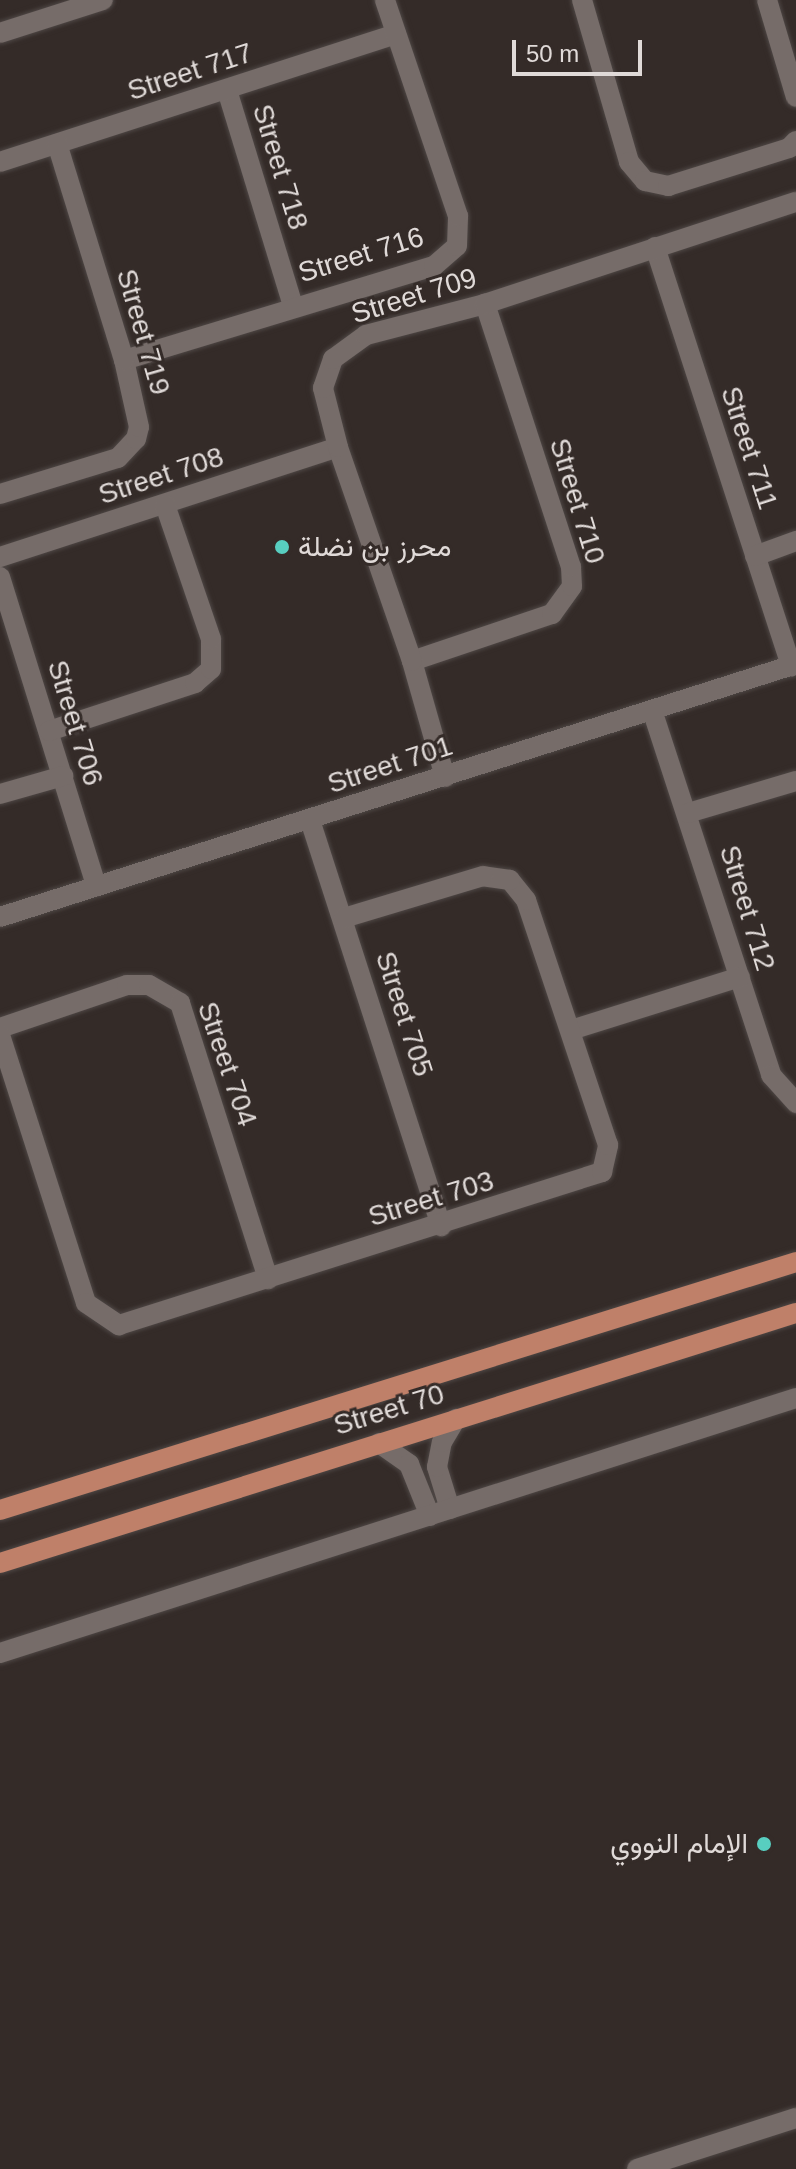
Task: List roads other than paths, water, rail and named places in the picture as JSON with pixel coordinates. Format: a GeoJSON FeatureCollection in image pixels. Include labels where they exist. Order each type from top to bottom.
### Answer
{"type":"FeatureCollection","features":[{"type":"Feature","properties":{"kind":"main road","name":"Street 70"},"geometry":{"type":"LineString","coordinates":[[0,1510],[796,1262]]}},
{"type":"Feature","properties":{"kind":"main road","name":"Street 70"},"geometry":{"type":"LineString","coordinates":[[0,1563],[796,1313]]}},
{"type":"Feature","properties":{"kind":"street"},"geometry":{"type":"LineString","coordinates":[[0,33],[103,0]]}},
{"type":"Feature","properties":{"kind":"street","name":"Street 716"},"geometry":{"type":"LineString","coordinates":[[124,360],[293,306],[434,266],[457,246],[458,216],[385,0]]}},
{"type":"Feature","properties":{"kind":"street"},"geometry":{"type":"LineString","coordinates":[[582,0],[629,162],[645,181],[668,186],[789,148],[796,141]]}},
{"type":"Feature","properties":{"kind":"street"},"geometry":{"type":"LineString","coordinates":[[767,0],[796,97]]}},
{"type":"Feature","properties":{"kind":"street","name":"Street 717"},"geometry":{"type":"LineString","coordinates":[[0,162],[396,34]]}},
{"type":"Feature","properties":{"kind":"street","name":"Street 718"},"geometry":{"type":"LineString","coordinates":[[227,90],[293,306]]}},
{"type":"Feature","properties":{"kind":"street","name":"Street 719"},"geometry":{"type":"LineString","coordinates":[[0,494],[118,458],[129,450],[139,427],[124,360],[57,144]]}},
{"type":"Feature","properties":{"kind":"street","name":"Street 709"},"geometry":{"type":"LineString","coordinates":[[445,777],[412,661],[338,447],[323,388],[333,359],[366,335],[485,304],[796,202]]}},
{"type":"Feature","properties":{"kind":"street","name":"Street 711"},"geometry":{"type":"LineString","coordinates":[[655,247],[793,665]]}},
{"type":"Feature","properties":{"kind":"street","name":"Street 710"},"geometry":{"type":"LineString","coordinates":[[412,661],[552,614],[572,586],[571,567],[485,304]]}},
{"type":"Feature","properties":{"kind":"street","name":"Street 708"},"geometry":{"type":"LineString","coordinates":[[0,557],[338,447]]}},
{"type":"Feature","properties":{"kind":"street"},"geometry":{"type":"LineString","coordinates":[[49,731],[195,683],[211,669],[211,639],[165,505]]}},
{"type":"Feature","properties":{"kind":"street"},"geometry":{"type":"LineString","coordinates":[[755,556],[796,541]]}},
{"type":"Feature","properties":{"kind":"street","name":"Street 706"},"geometry":{"type":"LineString","coordinates":[[0,577],[96,886]]}},
{"type":"Feature","properties":{"kind":"street","name":"Street 701"},"geometry":{"type":"LineString","coordinates":[[0,917],[653,713],[793,665]]}},
{"type":"Feature","properties":{"kind":"street","name":"Street 712"},"geometry":{"type":"LineString","coordinates":[[653,713],[771,1075],[796,1103]]}},
{"type":"Feature","properties":{"kind":"street"},"geometry":{"type":"LineString","coordinates":[[0,794],[63,776]]}},
{"type":"Feature","properties":{"kind":"street"},"geometry":{"type":"LineString","coordinates":[[688,813],[796,781]]}},
{"type":"Feature","properties":{"kind":"street","name":"Street 705"},"geometry":{"type":"LineString","coordinates":[[310,820],[441,1226]]}},
{"type":"Feature","properties":{"kind":"street","name":"Street 703"},"geometry":{"type":"LineString","coordinates":[[0,1035],[86,1303],[93,1312],[119,1325],[131,1324],[593,1178],[608,1165],[608,1145],[571,1030],[526,900],[510,880],[483,876],[344,918]]}},
{"type":"Feature","properties":{"kind":"street"},"geometry":{"type":"LineString","coordinates":[[571,1030],[740,977]]}},
{"type":"Feature","properties":{"kind":"street","name":"Street 704"},"geometry":{"type":"LineString","coordinates":[[0,1028],[127,985],[149,985],[180,1003],[268,1279]]}},
{"type":"Feature","properties":{"kind":"street"},"geometry":{"type":"LineString","coordinates":[[0,1653],[796,1398]]}},
{"type":"Feature","properties":{"kind":"street"},"geometry":{"type":"LineString","coordinates":[[440,1512],[437,1467],[442,1442],[456,1419]]}},
{"type":"Feature","properties":{"kind":"street"},"geometry":{"type":"LineString","coordinates":[[379,1443],[415,1474],[440,1512]]}},
{"type":"Feature","properties":{"kind":"street"},"geometry":{"type":"LineString","coordinates":[[646,2168],[796,2118]]}},
{"type":"Feature","properties":{"kind":"place","name":"محرز بن نضلة"},"geometry":{"type":"Point","coordinates":[282,547]}},
{"type":"Feature","properties":{"kind":"place","name":"الإمام النووي"},"geometry":{"type":"Point","coordinates":[764,1844]}}]}
